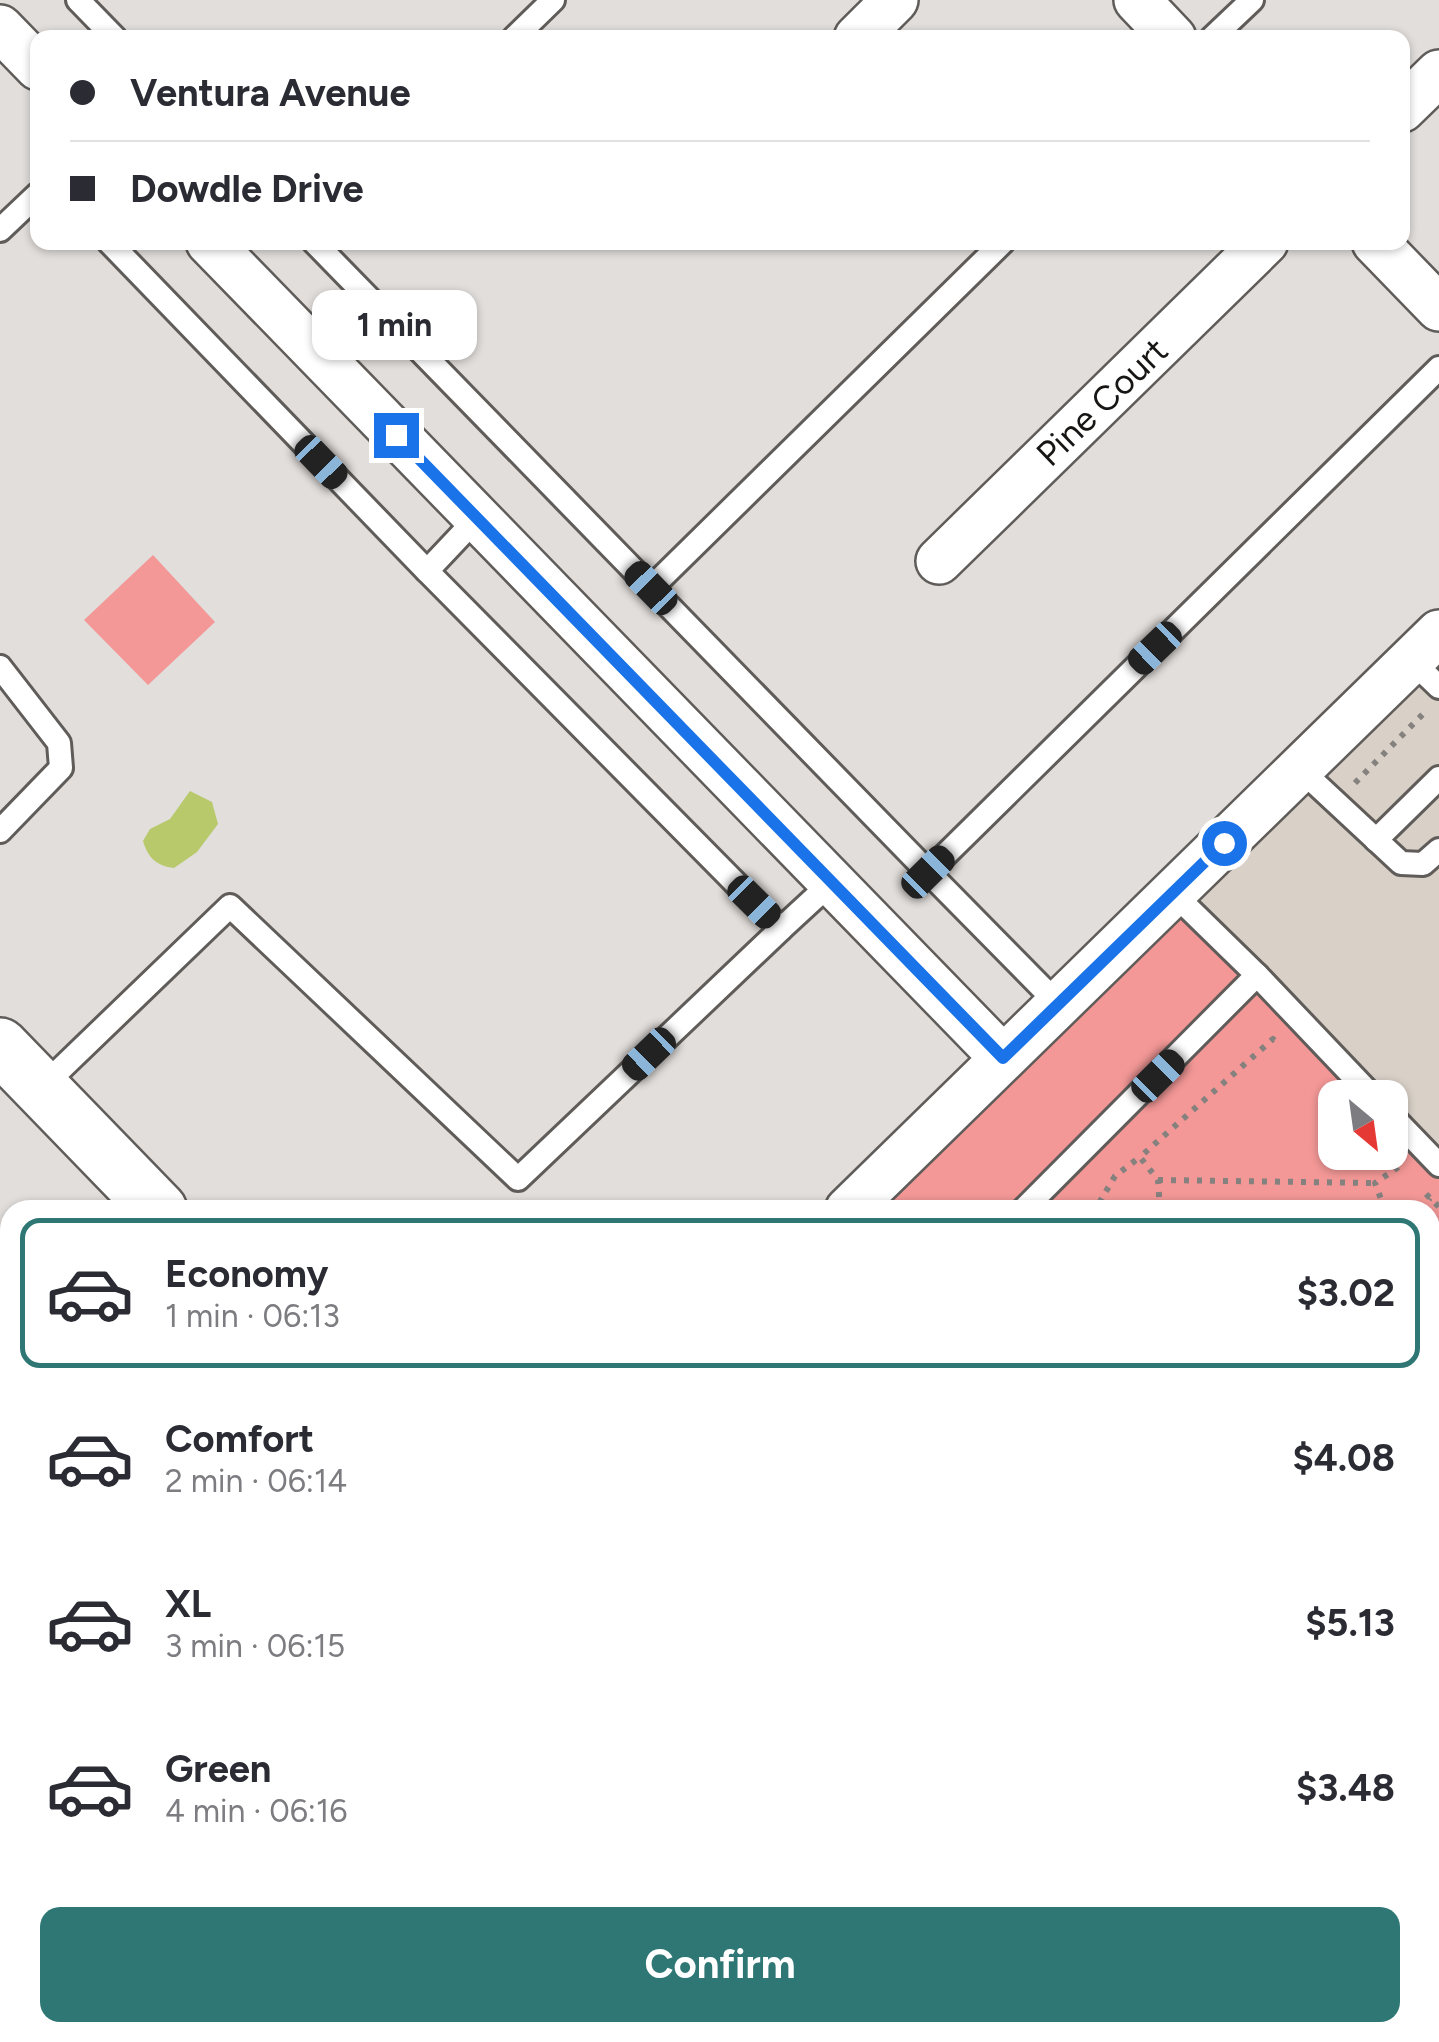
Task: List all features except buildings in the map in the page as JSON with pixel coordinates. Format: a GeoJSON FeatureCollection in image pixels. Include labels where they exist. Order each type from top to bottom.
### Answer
{"type":"FeatureCollection","features":[{"type":"Feature","properties":{"kind":"main road"},"geometry":{"type":"LineString","coordinates":[[0,1046],[139,1200]]}},
{"type":"Feature","properties":{"kind":"street"},"geometry":{"type":"LineString","coordinates":[[865,30],[895,0]]}},
{"type":"Feature","properties":{"kind":"street"},"geometry":{"type":"LineString","coordinates":[[1137,0],[1166,30]]}},
{"type":"Feature","properties":{"kind":"street"},"geometry":{"type":"LineString","coordinates":[[0,28],[30,58]]}},
{"type":"Feature","properties":{"kind":"street"},"geometry":{"type":"LineString","coordinates":[[1410,101],[1439,73]]}},
{"type":"Feature","properties":{"kind":"street"},"geometry":{"type":"LineString","coordinates":[[217,250],[1003,1058]]}},
{"type":"Feature","properties":{"kind":"street","name":"Pine Court"},"geometry":{"type":"LineString","coordinates":[[939,560],[1258,250]]}},
{"type":"Feature","properties":{"kind":"street"},"geometry":{"type":"LineString","coordinates":[[1383,250],[1439,308]]}},
{"type":"Feature","properties":{"kind":"street"},"geometry":{"type":"LineString","coordinates":[[858,1200],[1300,769],[1430,660]]}},
{"type":"Feature","properties":{"kind":"lane"},"geometry":{"type":"LineString","coordinates":[[78,0],[107,30]]}},
{"type":"Feature","properties":{"kind":"lane"},"geometry":{"type":"LineString","coordinates":[[522,30],[553,0]]}},
{"type":"Feature","properties":{"kind":"lane"},"geometry":{"type":"LineString","coordinates":[[1220,30],[1252,0]]}},
{"type":"Feature","properties":{"kind":"lane"},"geometry":{"type":"LineString","coordinates":[[0,230],[30,202]]}},
{"type":"Feature","properties":{"kind":"lane"},"geometry":{"type":"LineString","coordinates":[[117,250],[427,572],[781,929]]}},
{"type":"Feature","properties":{"kind":"lane"},"geometry":{"type":"LineString","coordinates":[[322,250],[1058,1004]]}},
{"type":"Feature","properties":{"kind":"lane"},"geometry":{"type":"LineString","coordinates":[[651,588],[995,250]]}},
{"type":"Feature","properties":{"kind":"lane"},"geometry":{"type":"LineString","coordinates":[[928,872],[1439,368]]}},
{"type":"Feature","properties":{"kind":"lane"},"geometry":{"type":"LineString","coordinates":[[427,572],[477,518]]}},
{"type":"Feature","properties":{"kind":"lane"},"geometry":{"type":"LineString","coordinates":[[0,667],[59,743],[61,768],[0,831]]}},
{"type":"Feature","properties":{"kind":"lane"},"geometry":{"type":"LineString","coordinates":[[1300,769],[1408,866],[1423,864],[1439,850]]}},
{"type":"Feature","properties":{"kind":"lane"},"geometry":{"type":"LineString","coordinates":[[1376,840],[1439,778]]}},
{"type":"Feature","properties":{"kind":"lane"},"geometry":{"type":"LineString","coordinates":[[41,1088],[230,906],[518,1179],[832,882]]}},
{"type":"Feature","properties":{"kind":"lane"},"geometry":{"type":"LineString","coordinates":[[1173,893],[1357,1080]]}},
{"type":"Feature","properties":{"kind":"lane"},"geometry":{"type":"LineString","coordinates":[[1033,1200],[1257,975]]}},
{"type":"Feature","properties":{"kind":"lane"},"geometry":{"type":"LineString","coordinates":[[1408,1133],[1439,1166]]}},
{"type":"Feature","properties":{"kind":"path"},"geometry":{"type":"LineString","coordinates":[[1100,1200],[1115,1176],[1273,1039],[1285,1051]]}},
{"type":"Feature","properties":{"kind":"path"},"geometry":{"type":"LineString","coordinates":[[1140,1157],[1158,1180],[1159,1200]]}},
{"type":"Feature","properties":{"kind":"path"},"geometry":{"type":"LineString","coordinates":[[1158,1180],[1375,1183],[1394,1170]]}},
{"type":"Feature","properties":{"kind":"path"},"geometry":{"type":"LineString","coordinates":[[1375,1183],[1381,1200]]}},
{"type":"Feature","properties":{"kind":"shaded area"},"geometry":{"type":"Polygon","coordinates":[[[153,555],[215,622],[148,685],[84,620],[153,555]]]}},
{"type":"Feature","properties":{"kind":"shaded area"},"geometry":{"type":"Polygon","coordinates":[[[1439,655],[1439,1161],[1408,1129],[1408,1080],[1361,1080],[1187,901],[1439,655]]]}},
{"type":"Feature","properties":{"kind":"shaded area"},"geometry":{"type":"Polygon","coordinates":[[[190,791],[212,802],[218,824],[197,852],[174,868],[163,865],[154,860],[143,841],[150,829],[170,819],[190,791]]]}},
{"type":"Feature","properties":{"kind":"shaded area"},"geometry":{"type":"Polygon","coordinates":[[[1187,901],[1361,1080],[1318,1080],[1318,1170],[1408,1170],[1408,1129],[1439,1161],[1439,1200],[878,1200],[1187,901]]]}},
{"type":"Feature","properties":{"kind":"route"},"geometry":{"type":"LineString","coordinates":[[396,435],[1003,1058],[1224,843]]}}]}
